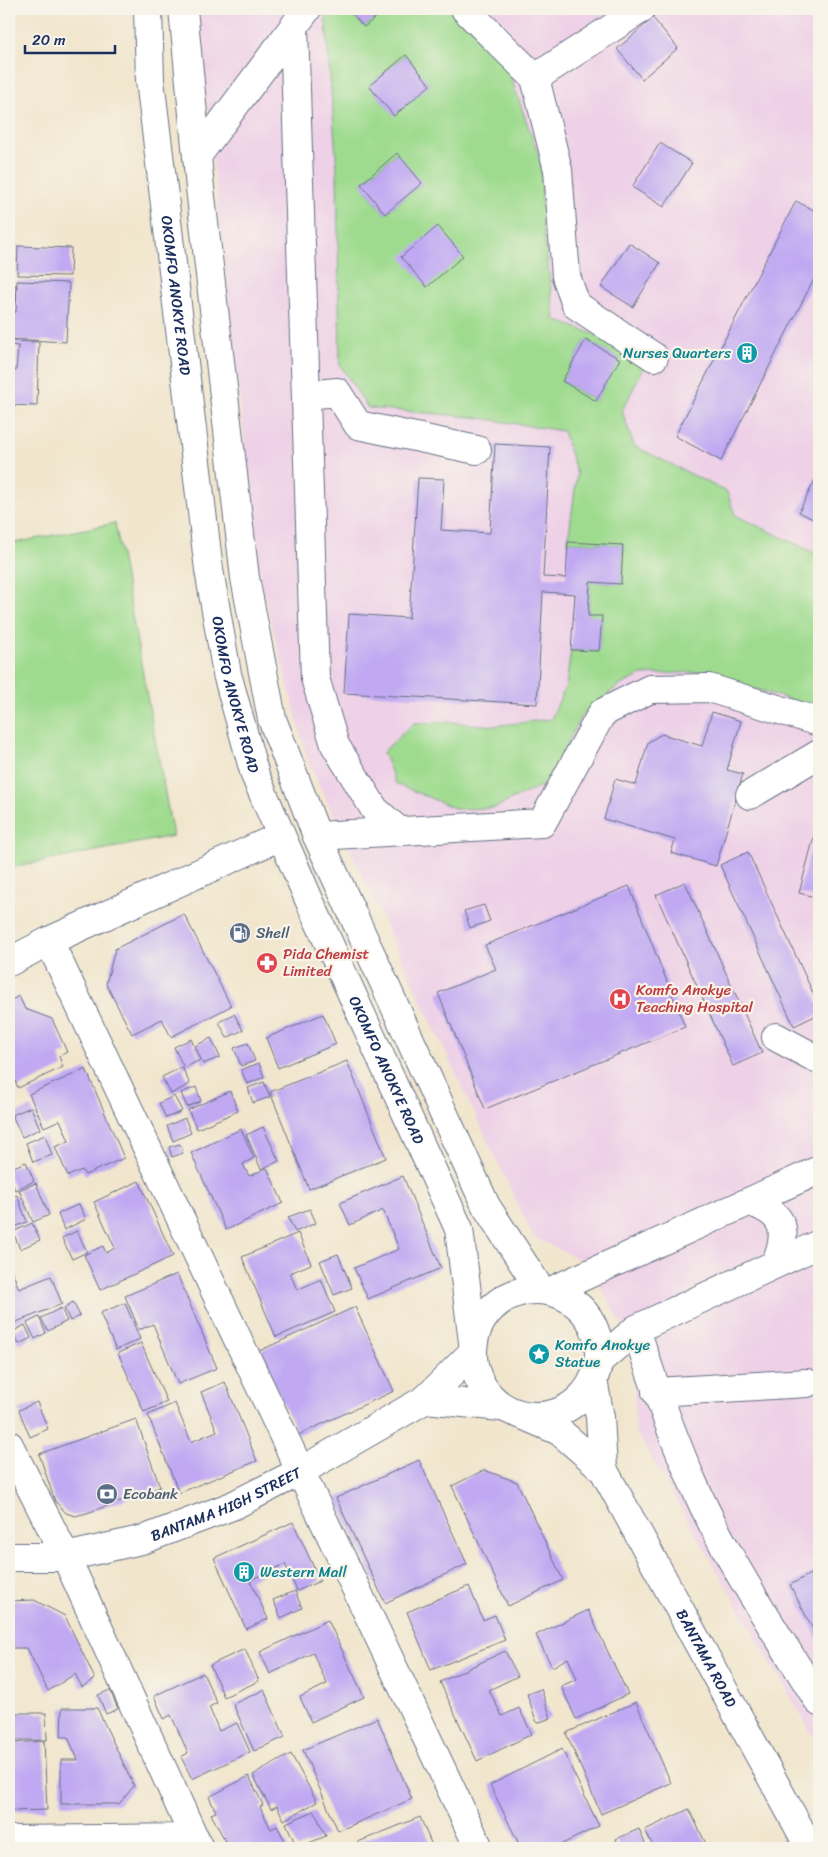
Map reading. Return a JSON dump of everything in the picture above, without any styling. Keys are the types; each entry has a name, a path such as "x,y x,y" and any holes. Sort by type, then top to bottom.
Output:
{"main road":[{"name":"OKOMFO ANOKYE ROAD","path":"148,9 150,80 209,570 227,674 255,775 459,1229 473,1347"},
{"name":"OKOMFO ANOKYE ROAD","path":"183,9 197,156 245,578 272,719 316,836 486,1206 511,1247 545,1290"},
{"path":"465,9 536,78 558,170 566,276 576,305 654,357"},
{"path":"536,78 641,9"},
{"path":"197,156 300,18"},
{"path":"300,18 306,395 315,678 335,745 376,810 399,831"},
{"path":"306,395 337,392 358,425 477,450"},
{"path":"316,836 542,823 602,712 650,689 709,688 819,722"},
{"path":"750,795 819,754"},
{"path":"9,962 49,941 281,836"},
{"path":"49,941 479,1848"},
{"path":"776,1037 819,1060"},
{"path":"545,1290 750,1202 819,1170"},
{"path":"750,1202 765,1208 776,1218 783,1230 783,1246 775,1264"},
{"path":"426,1399 543,1416 564,1410 581,1398 596,1370 636,1329 819,1244"},
{"path":"521,1290 545,1290 568,1297 583,1309 593,1324 598,1342 596,1370 603,1468 559,1431 512,1411 486,1393 476,1374 473,1347 479,1324 490,1308 504,1297 521,1290"},
{"path":"636,1329 656,1392 698,1494 738,1568 819,1702"},
{"name":"BANTAMA HIGH STREET","path":"9,1557 66,1556 145,1539 232,1506 300,1471 426,1399 473,1347"},
{"path":"656,1392 807,1383"},
{"path":"9,1445 66,1556 197,1843 9,1840"},
{"name":"BANTAMA ROAD","path":"603,1468 810,1848"}],"shaded area":[{"name":"Komfo Anokye Teaching Hospital","path":"196,9 819,9 819,1746 635,1430 633,1345 587,1263 533,1237 308,761 260,581"}],"green space":[{"path":"325,9 348,9 364,27 386,9 454,9 507,67 541,162 543,228 555,320 605,338 644,367 622,411 634,446 727,492 735,515 819,555 819,708 697,672 641,675 617,687 581,716 549,782 494,808 457,809 396,784 383,752 414,723 448,722 494,726 551,719 566,686 571,650 599,651 602,617 588,616 590,582 621,584 623,545 568,542 577,474 563,431 473,417 368,408 340,365 337,169","holes":["405,55 430,85 394,115 369,86","396,153 422,183 385,214 361,184","586,340 619,359 596,401 562,381"]},
{"path":"115,523 173,836 9,868 9,544"}],"building":[{"path":"348,9 386,9 364,27"},
{"path":"653,18 678,48 642,79 617,49"},
{"path":"406,55 430,85 394,116 369,86"},
{"path":"660,143 692,163 664,207 632,187"},
{"path":"397,153 422,183 385,214 361,184"},
{"name":"Nurses Quarters","path":"796,201 819,213 819,269 721,461 675,436"},
{"path":"438,226 463,256 427,287 401,257"},
{"path":"629,243 660,263 633,307 601,287"},
{"path":"18,246 71,248 70,276 17,275"},
{"path":"17,281 69,283 66,342 9,339 9,312 16,312"},
{"path":"9,285 16,285 16,301 9,301"},
{"path":"586,340 620,359 596,401 562,381"},
{"path":"9,341 39,342 37,406 9,405 9,370 16,371 18,346 9,345"},
{"path":"495,444 550,447 543,577 566,578 568,542 623,545 621,584 590,582 588,616 602,616 599,651 571,650 575,594 543,592 537,704 344,693 349,614 409,618 418,478 444,479 441,530 490,533"},
{"path":"819,472 819,522 799,512"},
{"path":"712,712 741,721 727,770 743,774 716,866 671,853 675,840 604,819 615,779 636,785 648,742 662,734 702,746"},
{"path":"819,818 819,898 799,893"},
{"path":"748,852 819,1006 819,1014 794,1026 720,865"},
{"path":"685,882 762,1053 733,1066 656,895"},
{"path":"629,886 685,1027 485,1109 438,993 496,969 485,945"},
{"path":"484,905 490,921 470,928 464,911"},
{"path":"184,914 231,1006 171,1037 162,1019 132,1034 106,984 115,949"},
{"path":"19,996 25,1009 52,1019 67,1052 59,1056 63,1067 18,1088 9,1067 9,1001"},
{"path":"234,1014 243,1030 227,1038 219,1022"},
{"path":"323,1014 336,1044 278,1068 266,1038"},
{"path":"211,1038 220,1057 203,1064 195,1046"},
{"path":"191,1039 200,1060 184,1068 174,1047"},
{"path":"248,1043 255,1061 241,1066 234,1048"},
{"path":"347,1061 386,1158 309,1189 270,1092"},
{"path":"259,1063 264,1077 247,1084 241,1070"},
{"path":"182,1067 190,1084 171,1094 162,1077"},
{"path":"86,1069 124,1158 85,1175 82,1170 68,1176 55,1147 69,1141 60,1120 44,1127 29,1094"},
{"path":"264,1082 270,1097 253,1103 248,1088"},
{"path":"196,1087 201,1101 187,1107 181,1093"},
{"path":"230,1091 238,1111 197,1129 188,1110"},
{"path":"174,1096 182,1111 166,1118 159,1103"},
{"path":"31,1107 40,1129 22,1137 12,1115"},
{"path":"185,1118 191,1133 173,1141 167,1126"},
{"path":"263,1127 279,1161 261,1169 246,1135"},
{"path":"241,1129 254,1158 243,1164 249,1176 267,1168 283,1203 226,1230 191,1153"},
{"path":"45,1135 52,1155 33,1162 26,1143"},
{"path":"180,1144 183,1153 172,1157 169,1147"},
{"path":"26,1162 34,1181 15,1190 9,1176 9,1169"},
{"path":"403,1176 441,1268 368,1299 354,1268 399,1249 383,1210 350,1225 340,1203"},
{"path":"139,1181 173,1256 100,1290 84,1255 103,1246 106,1253 115,1248 94,1202"},
{"path":"36,1183 49,1215 33,1222 19,1190"},
{"path":"17,1195 27,1222 9,1229 9,1199"},
{"path":"79,1204 86,1219 64,1230 58,1214"},
{"path":"310,1209 316,1223 295,1232 288,1217"},
{"path":"32,1223 40,1240 20,1249 13,1232"},
{"path":"77,1231 87,1252 72,1259 62,1238"},
{"path":"298,1233 311,1264 290,1273 297,1290 321,1279 335,1312 276,1337 242,1257"},
{"path":"338,1254 352,1288 334,1295 320,1261"},
{"path":"9,1263 19,1289 51,1276 62,1304 9,1325"},
{"path":"177,1274 217,1368 178,1384 153,1324 139,1330 125,1296"},
{"path":"73,1302 80,1316 70,1321 64,1308"},
{"path":"125,1303 140,1339 116,1350 100,1313"},
{"path":"355,1307 394,1391 298,1435 259,1351"},
{"path":"61,1308 67,1321 48,1331 41,1318"},
{"path":"39,1317 46,1333 35,1339 27,1323"},
{"path":"25,1325 31,1338 19,1344 12,1332"},
{"path":"9,1329 16,1346 9,1349"},
{"path":"141,1343 167,1402 144,1412 118,1353"},
{"path":"225,1382 257,1461 179,1493 148,1415 175,1403 191,1442 217,1431 201,1392"},
{"path":"37,1402 48,1429 30,1437 19,1410"},
{"path":"136,1419 160,1487 87,1513 75,1516 66,1513 55,1501 39,1454"},
{"path":"419,1460 467,1564 385,1603 336,1498"},
{"path":"484,1470 517,1482 563,1580 508,1606 452,1486"},
{"name":"Western Mall","path":"293,1522 320,1581 297,1591 285,1564 250,1580 268,1619 246,1629 214,1558"},
{"path":"819,1569 819,1641 790,1585"},
{"path":"469,1586 483,1620 495,1615 505,1640 431,1670 407,1612"},
{"path":"295,1591 302,1608 281,1618 273,1600"},
{"path":"34,1600 65,1616 95,1679 82,1687 75,1674 48,1691 27,1648 9,1648 9,1601"},
{"path":"588,1610 628,1694 576,1719 561,1686 577,1679 568,1658 552,1667 536,1635"},
{"path":"328,1620 364,1697 311,1722 300,1697 327,1684 313,1653 270,1674 260,1652"},
{"path":"245,1649 259,1681 224,1697 210,1665"},
{"path":"505,1651 518,1676 489,1690 502,1716 519,1708 532,1734 477,1761 440,1682"},
{"path":"203,1673 217,1703 209,1707 219,1731 237,1723 250,1752 192,1779 181,1757 188,1753 171,1715 164,1719 154,1696"},
{"path":"541,1689 551,1718 537,1723 527,1694"},
{"path":"110,1690 118,1709 106,1714 98,1695"},
{"path":"264,1690 285,1737 254,1751 233,1704"},
{"path":"636,1702 671,1783 601,1814 566,1733"},
{"path":"62,1708 97,1708 134,1786 119,1804 61,1804 61,1760 78,1760 68,1737 61,1737"},
{"path":"9,1713 46,1713 47,1740 9,1740"},
{"path":"377,1718 412,1799 338,1831 303,1750"},
{"path":"44,1741 47,1810 9,1811 9,1743"},
{"path":"562,1749 599,1826 554,1848 521,1848 490,1785"},
{"path":"291,1754 317,1802 284,1820 277,1806 271,1809 253,1775"},
{"path":"249,1776 263,1805 260,1807 271,1829 277,1826 289,1848 229,1848 211,1814 216,1812 209,1797"},
{"path":"689,1809 708,1848 654,1848 645,1830"},
{"path":"314,1811 326,1836 297,1848 286,1823"},
{"path":"420,1817 433,1848 361,1848 358,1842"},
{"path":"639,1829 647,1848 620,1848 616,1839"}],"place":[{"name":"Nurses Quarters","path":"747,353"},
{"name":"Shell","path":"240,933"},
{"name":"Pida Chemist Limited","path":"267,963"},
{"name":"Komfo Anokye Teaching Hospital","path":"620,999"},
{"name":"Komfo Anokye Statue","path":"539,1354"},
{"name":"Ecobank","path":"107,1494"},
{"name":"Western Mall","path":"244,1572"}]}
